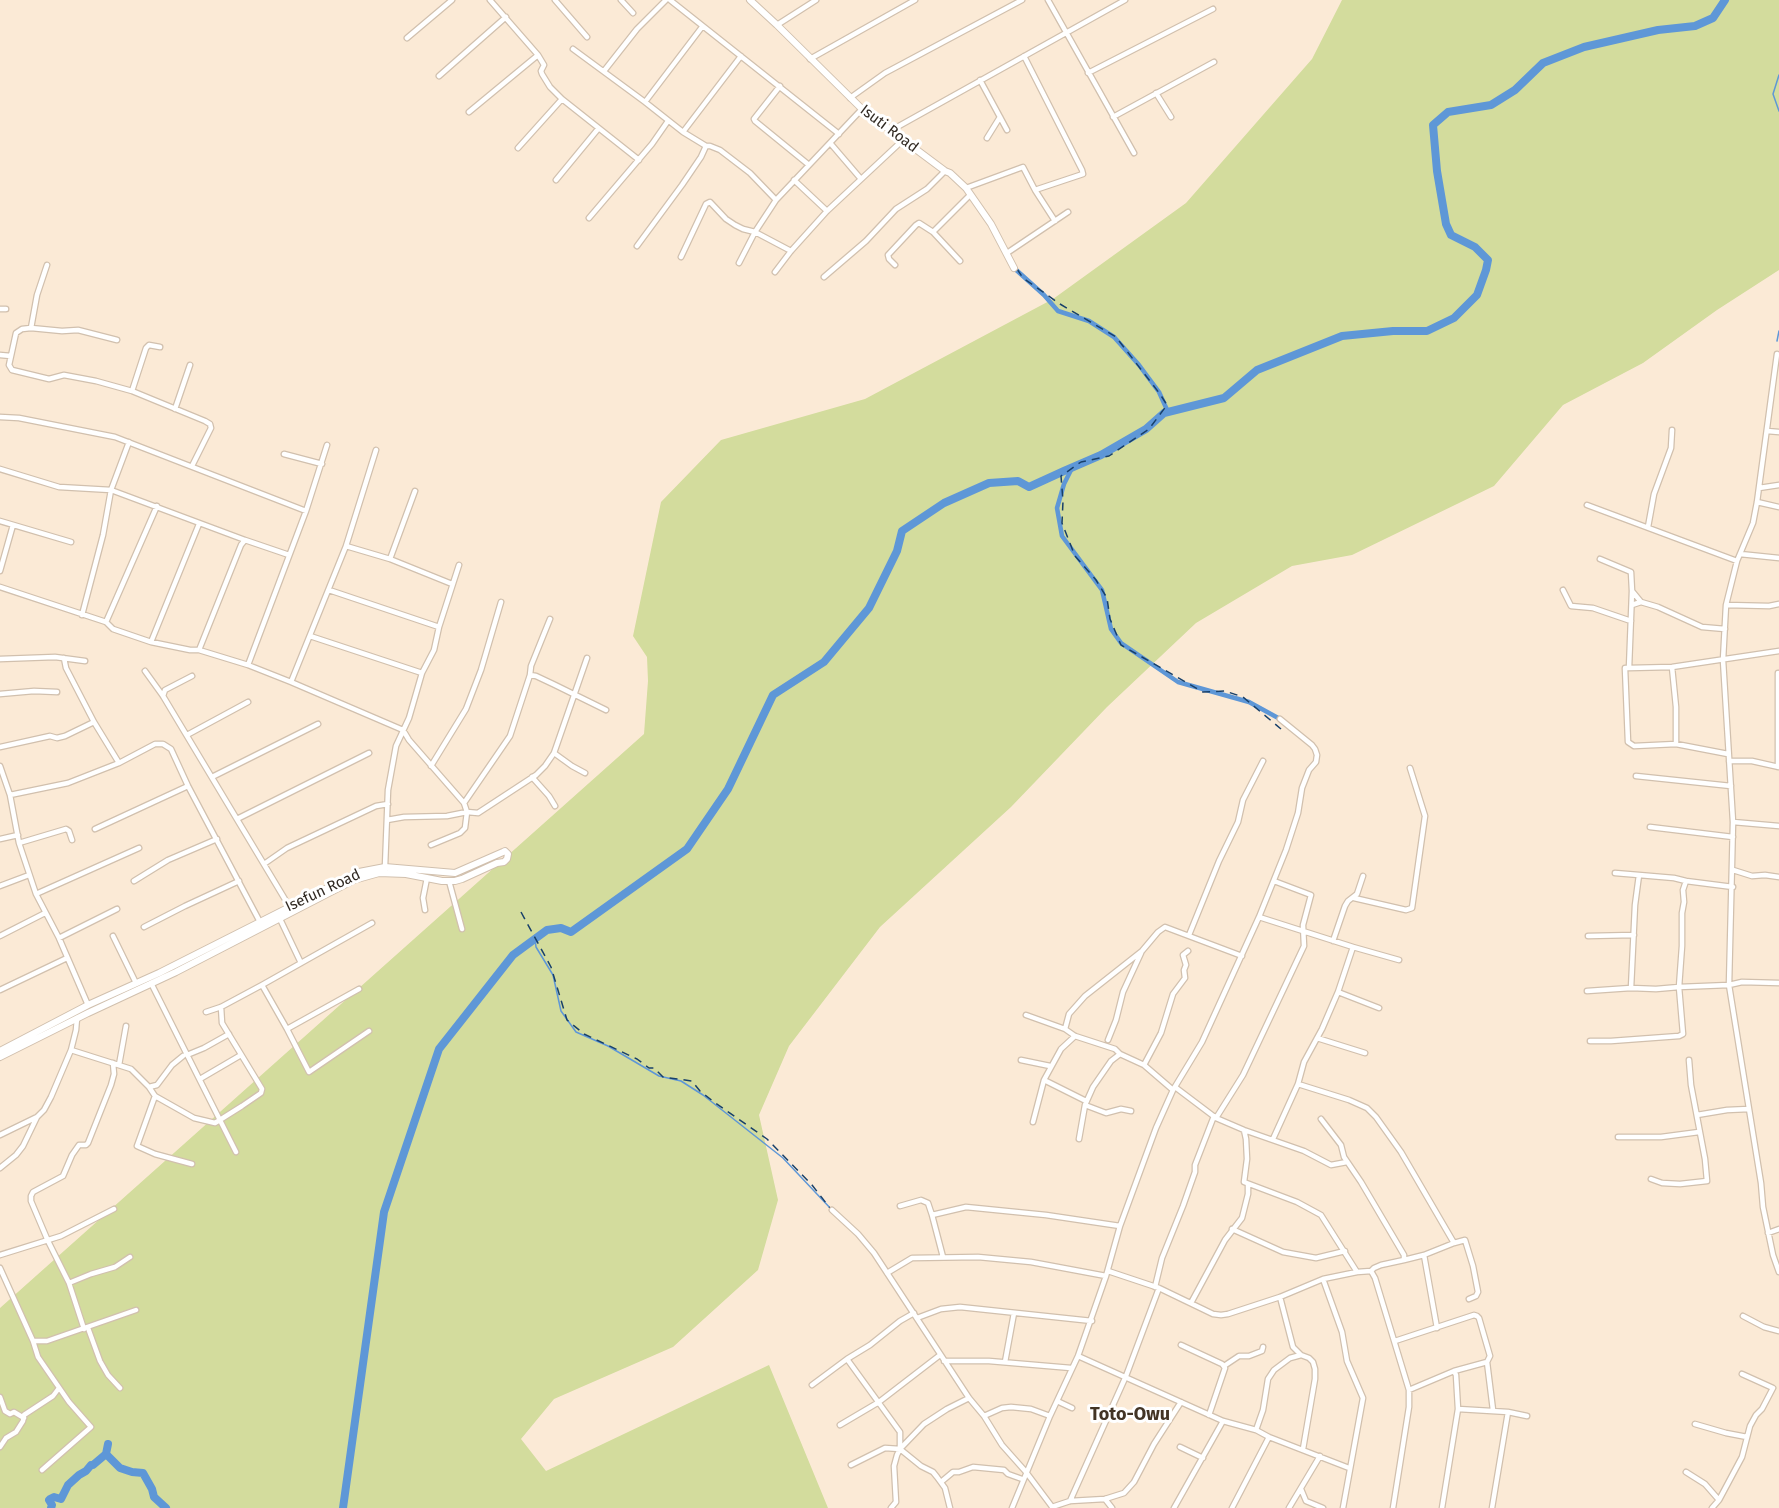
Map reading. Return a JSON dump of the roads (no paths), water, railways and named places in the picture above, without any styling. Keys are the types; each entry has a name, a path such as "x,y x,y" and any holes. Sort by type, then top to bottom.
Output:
{"street":[{"path":"407,38 452,0"},
{"path":"490,0 538,56 544,65 542,74 550,87 598,129 639,160"},
{"path":"555,0 587,37"},
{"path":"621,0 633,13"},
{"path":"604,71 637,29 668,0 839,134"},
{"name":"Isuti Road","path":"750,0 862,109 945,171 950,172 966,188 991,224 1014,268"},
{"path":"777,25 816,0"},
{"path":"810,59 915,0"},
{"path":"850,98 885,73 1022,0"},
{"path":"1048,0 1134,153"},
{"path":"890,131 1125,0"},
{"path":"1088,73 1213,9"},
{"path":"439,76 506,18"},
{"path":"645,102 702,27"},
{"path":"573,49 683,132 705,146 720,150 750,173 776,200"},
{"path":"469,112 538,56"},
{"path":"683,132 741,56"},
{"path":"1024,56 1083,174 1035,190"},
{"path":"1113,117 1214,62"},
{"path":"981,80 1007,130"},
{"path":"780,86 754,119 755,122 809,165"},
{"path":"1156,93 1171,117"},
{"path":"518,148 562,99"},
{"path":"739,263 755,232 776,200 862,109"},
{"path":"987,138 1000,117"},
{"path":"589,218 639,160 668,121"},
{"path":"556,180 598,129"},
{"path":"775,272 827,211 903,140"},
{"path":"831,144 861,179"},
{"path":"637,246 682,185 701,157 705,146"},
{"path":"966,188 1023,167 1054,221"},
{"path":"824,277 866,240 896,209 927,189 945,171"},
{"path":"794,180 827,211"},
{"path":"933,232 970,195"},
{"path":"681,257 708,202 735,225 755,232 791,251"},
{"path":"1007,253 1068,212"},
{"path":"895,265 889,260 888,255 917,224 923,224 933,232 960,261"},
{"path":"31,328 37,295 47,265"},
{"path":"0,309 6,309"},
{"path":"117,340 78,330 62,331 37,327 22,329 16,333 9,365 12,370 49,379 64,375 132,391 210,424 211,428 192,466"},
{"path":"132,391 146,348 149,345 160,347"},
{"path":"1777,354 1753,523 1737,561 1726,604 1723,660 1733,822 1729,985 1763,1207 1779,1272"},
{"path":"0,355 11,356"},
{"path":"175,409 190,365"},
{"path":"0,417 19,418 115,437 306,511"},
{"path":"1648,527 1654,494 1671,448 1672,430"},
{"path":"1767,431 1779,432"},
{"path":"82,615 103,534 111,490 129,442"},
{"path":"248,665 306,511 327,445"},
{"path":"291,682 346,546 376,450"},
{"path":"284,454 322,464"},
{"path":"0,469 59,487 111,490 289,555"},
{"path":"1759,488 1779,485"},
{"path":"390,559 415,492"},
{"path":"1757,502 1779,507"},
{"path":"1587,505 1737,561"},
{"path":"106,622 157,507"},
{"path":"0,521 70,542"},
{"path":"151,642 199,524"},
{"path":"0,571 13,525"},
{"path":"200,650 241,545 245,540"},
{"path":"346,546 390,559 452,584"},
{"path":"1740,554 1779,558"},
{"path":"1600,560 1631,572 1629,668"},
{"path":"385,867 388,790 396,746 409,718 422,673 434,650 459,565"},
{"path":"0,587 106,622 113,629 151,642 200,650 248,665 403,730 464,803 467,813 465,828 460,833 431,845"},
{"path":"328,590 439,627"},
{"path":"1563,590 1571,606 1593,608 1631,621"},
{"path":"1632,591 1641,602 1667,610 1702,627 1725,629"},
{"path":"431,766 466,709 481,670 501,602"},
{"path":"1632,605 1641,602"},
{"path":"1726,604 1769,606 1779,604"},
{"path":"1607,620 1614,616"},
{"path":"464,803 510,736 531,666 550,619"},
{"path":"310,636 422,673"},
{"path":"1728,754 1676,744 1634,746 1628,742 1624,668 1672,667 1779,651"},
{"path":"0,659 55,657 85,661"},
{"path":"64,658 66,668 93,722 118,763"},
{"path":"387,820 478,813 532,777 545,766 554,753 587,658"},
{"path":"1672,667 1676,707 1676,744"},
{"path":"145,671 164,696 289,906"},
{"path":"1729,761 1752,761 1779,767 1778,673"},
{"path":"530,675 606,710"},
{"path":"164,696 165,690 192,676"},
{"path":"0,694 34,691 57,692"},
{"path":"187,735 248,702"},
{"path":"1012,1508 1022,1479 1092,1320 1120,1226 1156,1128 1174,1088 1202,1042 1242,956 1274,881 1298,813 1302,788 1309,770 1316,762 1317,755 1312,745 1280,719"},
{"path":"0,747 50,736 57,738 65,736 93,722"},
{"path":"212,777 318,724"},
{"path":"0,792 68,783 118,763 155,744 163,744 171,749 188,786 260,922"},
{"path":"237,819 369,753"},
{"path":"554,753 585,773"},
{"path":"1189,935 1219,861 1238,822 1244,800 1263,761"},
{"path":"0,766 9,792 19,843 29,875 88,1005"},
{"path":"1354,898 1406,910 1412,908 1425,816 1410,768"},
{"path":"1636,776 1731,786"},
{"path":"532,777 555,806"},
{"path":"95,828 188,786"},
{"path":"264,864 287,848 376,806 388,804"},
{"path":"1733,822 1779,826"},
{"path":"1650,827 1733,837"},
{"path":"19,843 66,829 72,840"},
{"path":"0,839 18,835"},
{"path":"134,881 168,860 217,840"},
{"path":"36,894 139,848"},
{"name":"Isefun Road","path":"0,1051 289,906 326,891 354,880 379,873 406,874 450,881 462,879 504,862 508,854 505,851 455,873 385,867 359,872 326,891 280,919 0,1057"},
{"path":"1733,870 1752,876 1765,875 1779,878"},
{"path":"1616,873 1674,878 1686,882 1733,887"},
{"path":"0,886 29,875"},
{"path":"1631,988 1635,905 1639,875"},
{"path":"1333,941 1345,906 1357,894 1363,876"},
{"path":"425,910 423,898 427,878"},
{"path":"144,927 238,881"},
{"path":"450,881 462,929"},
{"path":"1070,1501 1126,1376 1157,1287 1162,1258 1183,1206 1195,1172 1195,1165 1215,1117 1243,1075 1304,946 1303,925 1311,895 1274,881"},
{"path":"1590,1041 1683,1034 1679,987 1683,890 1686,882"},
{"path":"59,938 117,909"},
{"path":"0,936 45,913"},
{"path":"1259,917 1400,960"},
{"path":"280,919 301,963"},
{"path":"206,1012 221,1007 372,923"},
{"path":"1065,1029 1069,1014 1085,996 1142,951 1165,927 1242,956"},
{"path":"1588,936 1634,935"},
{"path":"113,936 136,983"},
{"path":"1273,1139 1298,1084 1304,1062 1338,992 1353,947"},
{"path":"1108,1040 1123,992 1142,951"},
{"path":"1144,1065 1161,1033 1173,994 1185,978 1186,965 1183,955 1188,951"},
{"path":"0,990 68,958"},
{"path":"1587,991 1729,985 1743,982 1779,983"},
{"path":"151,983 185,1055 200,1079 236,1152"},
{"path":"262,985 309,1072 369,1031"},
{"path":"287,1029 359,990"},
{"path":"1338,992 1379,1008"},
{"path":"71,1050 131,1069 155,1096 194,1118 215,1123 261,1093 262,1089 229,1034 221,1017 221,1007"},
{"path":"1026,1015 1065,1029 1075,1036 1115,1049 1120,1054 1144,1065 1215,1117 1320,1158 1331,1165 1347,1162"},
{"path":"0,1168 23,1146 37,1117 51,1097 71,1050 77,1018"},
{"path":"120,1388 108,1375 100,1360 69,1284 31,1201 31,1196 33,1192 63,1176 79,1145 87,1144 111,1085 126,1026"},
{"path":"149,1087 157,1085 172,1065 185,1055 204,1048 229,1034"},
{"path":"1033,1122 1050,1066 1061,1048 1075,1036"},
{"path":"1317,1038 1365,1053"},
{"path":"1079,1139 1085,1103 1111,1061 1120,1054"},
{"path":"200,1079 241,1055"},
{"path":"1021,1060 1050,1066"},
{"path":"1651,1179 1662,1183 1680,1184 1707,1181 1689,1060"},
{"path":"1044,1080 1106,1113 1121,1109 1131,1111"},
{"path":"1298,1084 1349,1100 1367,1108 1376,1117 1401,1152 1454,1243"},
{"path":"155,1096 137,1146 155,1154 192,1164"},
{"path":"1697,1115 1749,1109"},
{"path":"0,1135 37,1117"},
{"path":"1321,1119 1341,1145 1344,1157 1404,1255 1404,1260"},
{"path":"1244,1130 1247,1159 1244,1182 1317,1212 1325,1220 1357,1272"},
{"path":"1618,1137 1661,1137 1699,1132"},
{"path":"1191,1303 1224,1240 1242,1218 1248,1184"},
{"path":"900,1206 921,1200 928,1203 943,1257"},
{"path":"932,1215 966,1207 979,1207 1120,1226"},
{"path":"0,1255 48,1241 114,1209"},
{"path":"832,1210 858,1234 874,1253 969,1398 984,1416 1002,1445 1053,1508 1070,1501 1105,1498 1124,1493 1134,1482 1154,1444 1181,1402"},
{"path":"1232,1229 1283,1252 1316,1257 1345,1251"},
{"path":"1768,1233 1779,1229"},
{"path":"886,1273 912,1258 978,1257 1031,1262 1107,1273 1157,1287 1213,1314 1221,1315 1280,1297 1323,1279 1371,1271 1381,1264 1424,1255 1465,1240 1478,1292 1476,1296 1469,1299"},
{"path":"1424,1255 1437,1328"},
{"path":"69,1284 91,1274 115,1268 130,1257"},
{"path":"0,1268 38,1357 69,1402 91,1427 42,1470"},
{"path":"1371,1271 1395,1341 1408,1390 1409,1407 1393,1508"},
{"path":"1323,1279 1342,1332 1347,1361 1363,1398 1342,1508"},
{"path":"1280,1297 1293,1347 1301,1356"},
{"path":"812,1385 900,1321 941,1309 960,1307 1092,1320"},
{"path":"33,1341 47,1341 136,1310"},
{"path":"1005,1362 1014,1312"},
{"path":"1395,1341 1474,1315 1477,1316 1490,1356 1487,1362 1494,1410"},
{"path":"1743,1316 1764,1328 1779,1331"},
{"path":"1181,1345 1224,1366"},
{"path":"1224,1366 1239,1356 1249,1356 1262,1351 1263,1347"},
{"path":"1290,1358 1293,1347"},
{"path":"840,1425 879,1402 940,1355"},
{"path":"1078,1356 1223,1421 1256,1430 1349,1468"},
{"path":"1256,1430 1263,1410 1268,1379 1274,1370 1290,1358 1301,1356 1309,1358 1315,1369 1314,1388 1303,1449"},
{"path":"847,1359 900,1432 900,1449"},
{"path":"944,1361 1005,1362 1071,1368"},
{"path":"1408,1390 1454,1371 1487,1362"},
{"path":"1209,1415 1224,1366"},
{"path":"1442,1508 1458,1409 1454,1371"},
{"path":"1712,1508 1719,1500 1742,1457 1750,1426 1775,1386 1742,1374"},
{"path":"0,1447 6,1438 16,1432 24,1414 53,1396 59,1388"},
{"path":"0,1397 4,1412 9,1414 15,1412 24,1418"},
{"path":"891,1508 896,1502 894,1466 900,1449 924,1424 969,1398"},
{"path":"1057,1401 1072,1408"},
{"path":"984,1416 1002,1408 1011,1407 1031,1409 1050,1416"},
{"path":"1458,1409 1494,1410 1527,1416"},
{"path":"1492,1508 1508,1412"},
{"path":"1174,1508 1223,1421"},
{"path":"1695,1424 1747,1437"},
{"path":"1232,1508 1269,1437"},
{"path":"1180,1447 1203,1458"},
{"path":"851,1465 885,1448 900,1449 921,1466 933,1472 945,1488 950,1508"},
{"path":"1290,1507 1320,1456"},
{"path":"941,1482 953,1472 973,1467 1004,1470 1022,1479"},
{"path":"1686,1472 1705,1484 1719,1500"},
{"path":"1301,1489 1306,1502"},
{"path":"1105,1498 1112,1508"},
{"path":"1290,1507 1306,1502 1323,1508"}],"waterway":[{"path":"343,1508 384,1212 439,1049 513,955 547,930 561,928 571,932 687,849 728,789 773,695 824,662 869,608 897,551 902,531 944,503 989,483 1018,481 1029,487 1101,455 1146,429 1164,413 1224,398 1257,370 1342,336 1393,331 1427,331 1454,318 1477,295 1488,260 1475,247 1451,235 1446,224 1437,171 1433,125 1448,112 1491,105 1515,90 1543,63 1584,47 1658,30 1695,26 1713,18 1725,0"},
{"path":"1779,75 1773,94 1779,111"},
{"path":"1014,268 1058,311 1089,321 1114,337 1159,392 1168,412"},
{"path":"1777,341 1779,331"},
{"path":"1072,468 1064,484 1057,508 1062,536 1102,590 1111,629 1121,643 1178,682 1249,702 1280,719"},
{"path":"535,939 536,947 553,975 561,1011 576,1032 608,1046 659,1076 681,1081 703,1095 783,1158 832,1210"},
{"path":"51,1508 49,1500 54,1497 61,1499 68,1485 106,1454 108,1444"},
{"path":"106,1454 120,1468 143,1473 154,1497 166,1508"}],"district":[{"name":"Toto-Owu","path":"1130,1415"}]}
